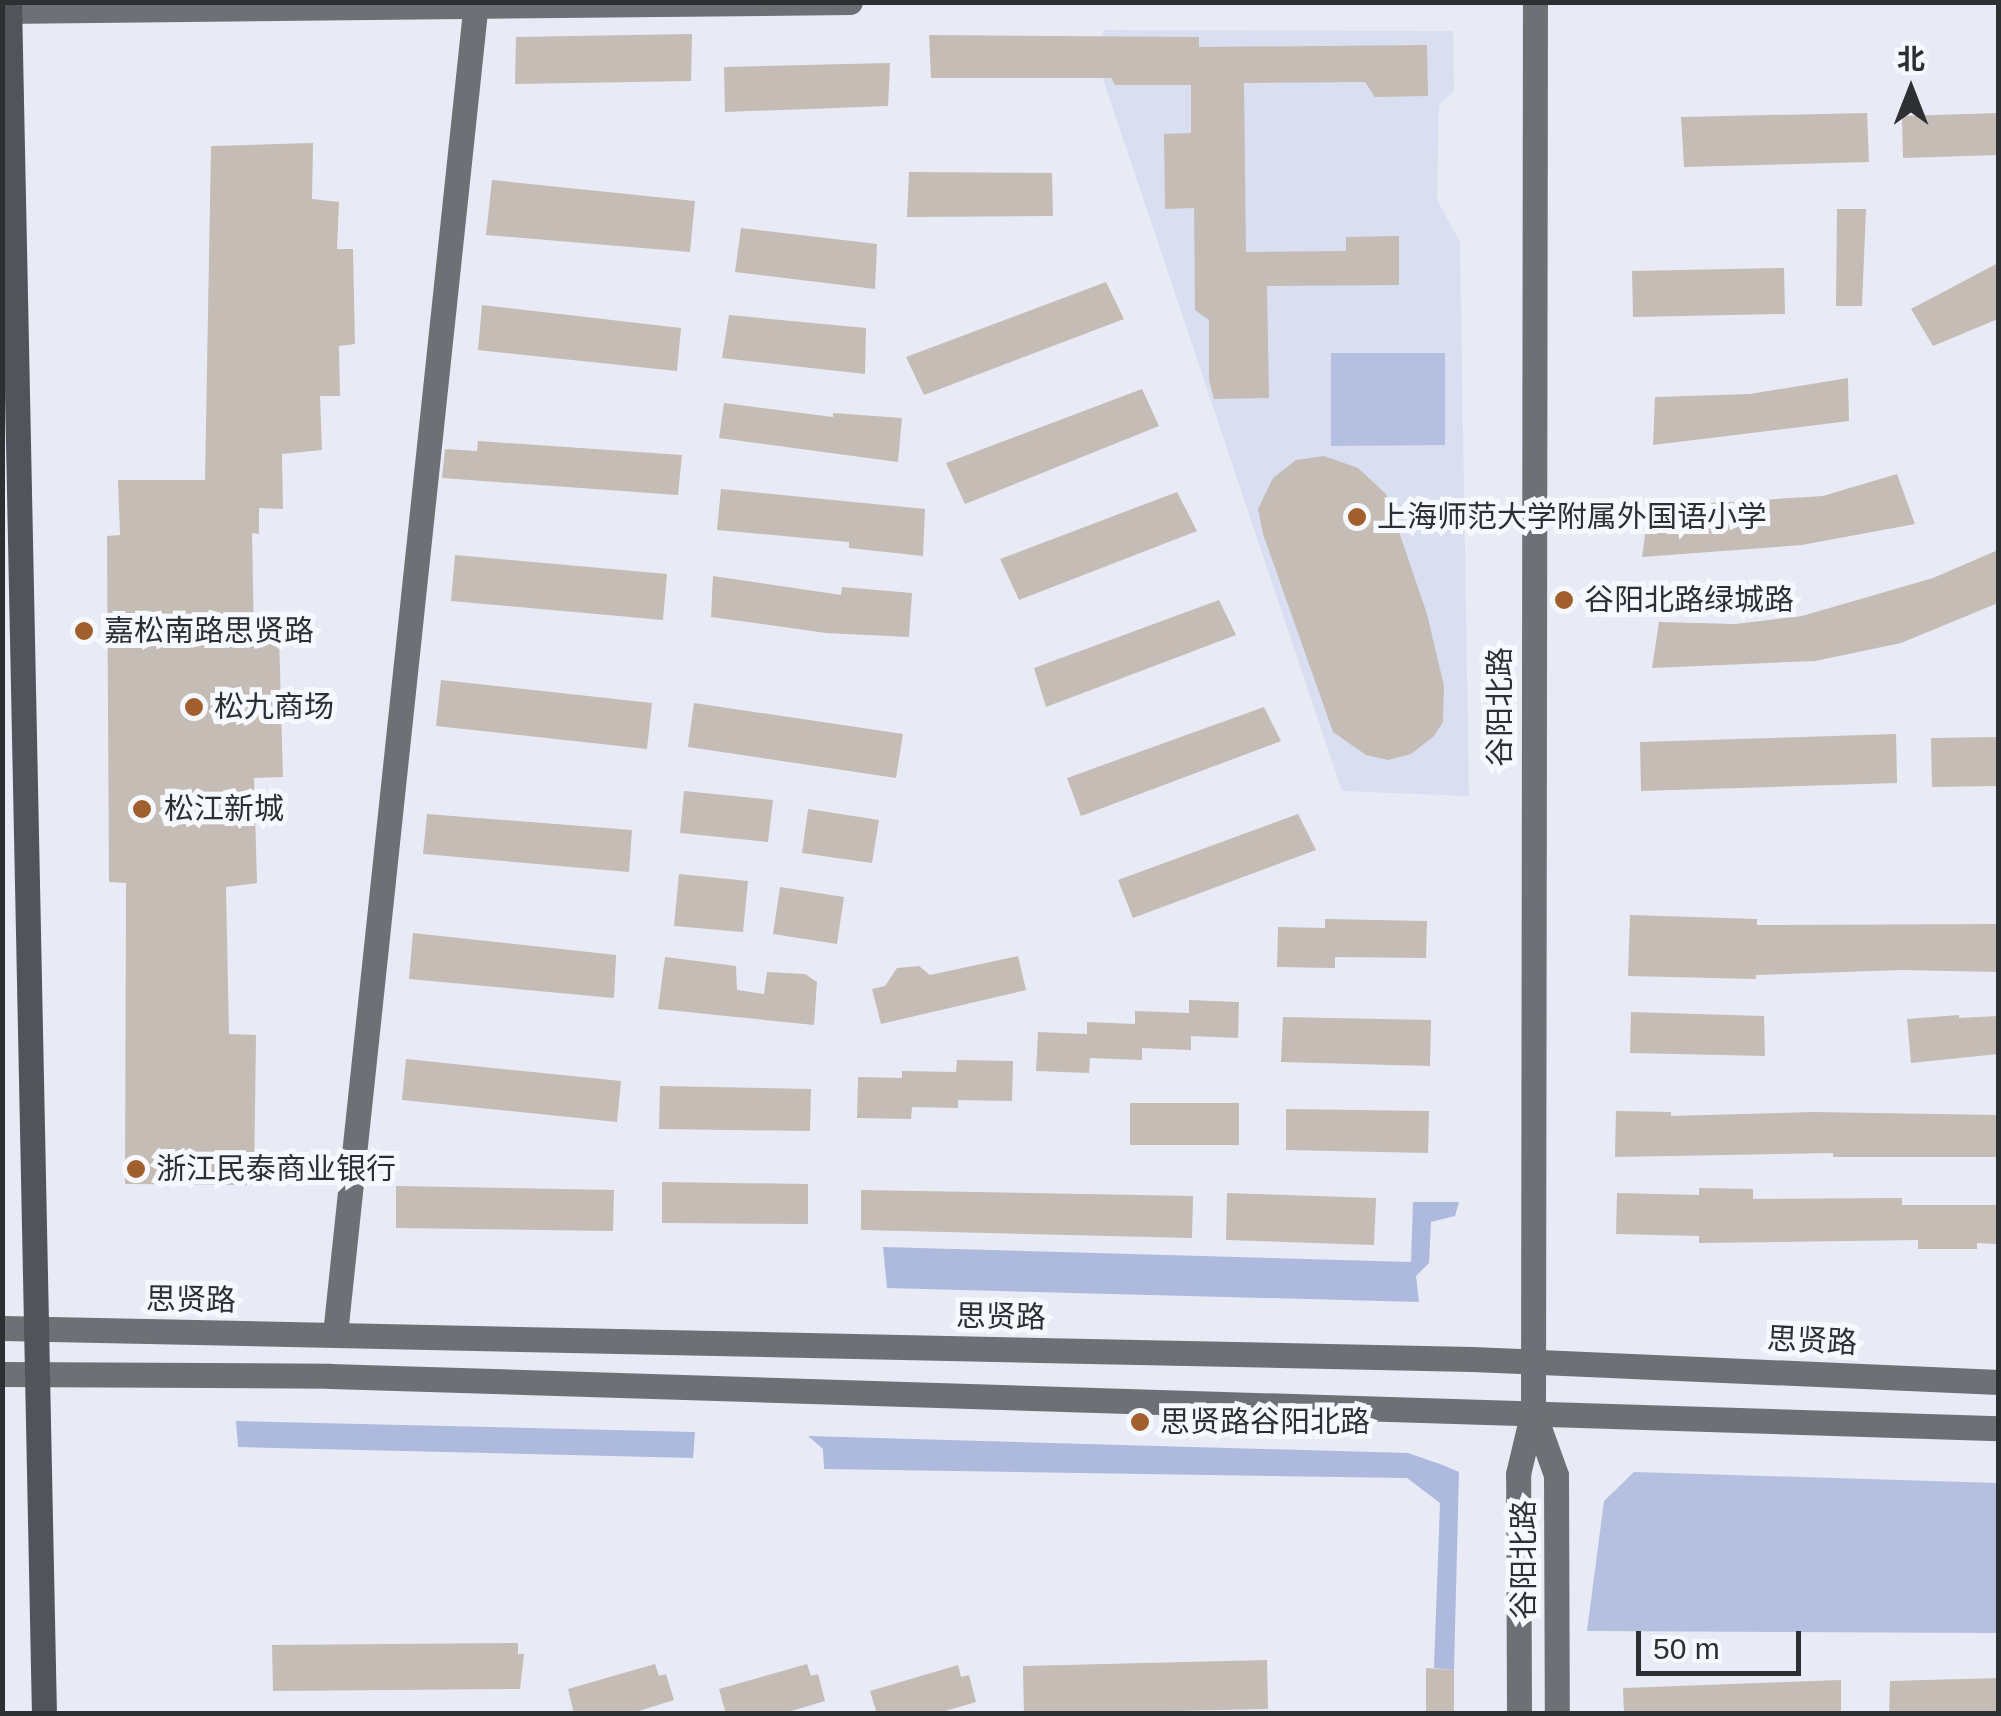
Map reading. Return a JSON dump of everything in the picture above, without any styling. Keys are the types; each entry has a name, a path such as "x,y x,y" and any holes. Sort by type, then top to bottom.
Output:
{"main road":[{"path":"44,1714 7,9 850,2"},
{"name":"谷阳北路","path":"1519,1714 1518,1474 1533,1411 1535,2"},
{"path":"335,1334 476,3"},
{"name":"思贤路","path":"2,1328 1532,1364 1998,1382"},
{"path":"2,1374 350,1376 1998,1428"},
{"name":"谷阳北路","path":"1533,1411 1556,1475 1557,1714"}],"shaded area":[{"name":"上海师范大学附属外国语小学","path":"1103,30 1453,31 1454,91 1439,105 1437,200 1460,242 1469,796 1342,791 1102,76"},
{"path":"1331,353 1445,353 1445,445 1331,446"},
{"path":"1413,1202 1459,1202 1455,1216 1431,1222 1429,1263 1416,1276 1419,1302 887,1288 883,1247 1411,1262"},
{"path":"236,1421 695,1432 693,1458 238,1447"},
{"path":"808,1436 1408,1453 1440,1464 1459,1472 1454,1670 1434,1668 1440,1503 1407,1478 824,1469 823,1449"},
{"path":"1634,1472 1998,1483 1998,1633 1587,1631 1604,1501"}],"building":[{"path":"692,34 691,81 515,84 516,37"},
{"path":"929,35 1199,37 1199,47 1427,45 1428,96 1375,97 1365,82 1244,83 1246,252 1346,251 1346,237 1399,236 1399,285 1267,286 1269,398 1214,399 1209,381 1209,320 1195,310 1194,208 1165,209 1164,134 1191,133 1191,85 1115,85 1111,78 931,78"},
{"path":"890,63 888,106 725,112 724,67"},
{"path":"1867,113 1869,162 1684,167 1681,117"},
{"path":"1998,113 1998,155 1903,158 1902,116"},
{"name":"松九商场","path":"313,143 312,199 339,202 337,249 353,249 355,344 339,346 340,396 320,396 322,450 282,454 283,509 259,508 259,534 252,533 254,636 279,635 283,777 254,778 257,883 226,887 229,1034 256,1035 254,1185 125,1184 126,883 109,882 107,536 120,535 118,480 205,480 211,146"},
{"path":"909,172 1052,173 1053,216 907,217"},
{"path":"492,180 695,201 690,252 486,235"},
{"path":"1837,209 1866,209 1862,306 1836,306"},
{"path":"741,228 877,244 875,289 735,272"},
{"path":"1998,263 1998,319 1933,346 1911,309"},
{"path":"1784,268 1785,314 1633,317 1632,271"},
{"path":"1106,282 1124,319 924,395 906,357"},
{"path":"482,305 681,328 677,371 478,350"},
{"path":"729,315 866,328 865,374 722,358"},
{"path":"1848,378 1849,421 1653,445 1655,397 1750,394"},
{"path":"1142,389 1159,426 965,504 946,463"},
{"path":"724,403 833,417 833,413 902,418 898,462 719,438"},
{"path":"478,441 682,455 678,495 442,478 445,449 477,451"},
{"path":"1324,456 1358,468 1386,494 1427,614 1444,686 1443,722 1434,736 1411,754 1388,760 1366,755 1333,732 1263,534 1258,509 1273,478 1296,460"},
{"path":"1897,474 1915,524 1802,545 1642,557 1649,507 1823,496"},
{"path":"721,489 925,509 923,556 849,548 849,542 717,530"},
{"path":"1177,492 1197,531 1019,600 1000,559"},
{"path":"1998,550 1998,603 1901,643 1815,661 1652,668 1659,622 1735,624 1802,616 1933,578"},
{"path":"455,555 667,574 663,620 451,601"},
{"path":"713,576 841,595 842,587 912,593 909,637 826,633 711,617"},
{"path":"1219,600 1236,635 1046,707 1034,668"},
{"path":"441,680 652,703 647,749 436,726"},
{"path":"694,703 903,734 896,778 688,747"},
{"path":"1264,707 1281,741 1081,816 1067,778"},
{"path":"1896,734 1897,783 1641,791 1640,742"},
{"path":"1998,737 1998,786 1932,787 1931,738"},
{"path":"684,791 773,800 768,842 680,833"},
{"path":"808,809 879,820 872,863 802,853"},
{"path":"427,814 632,830 629,872 423,854"},
{"path":"1298,814 1316,850 1133,918 1118,880"},
{"path":"679,874 748,881 743,932 674,926"},
{"path":"780,887 844,897 837,944 773,934"},
{"path":"1630,915 1757,919 1757,925 1998,924 1998,972 1901,970 1756,975 1756,979 1628,976"},
{"path":"1325,919 1427,921 1426,958 1335,957 1335,968 1277,967 1278,927 1325,928"},
{"path":"413,933 616,955 614,998 409,979"},
{"path":"1018,956 1026,990 881,1024 872,989 885,986 897,968 919,966 930,975"},
{"path":"665,957 736,966 737,990 764,994 767,972 805,974 817,982 814,1025 658,1009"},
{"path":"1189,1000 1239,1002 1238,1038 1191,1036 1191,1050 1142,1048 1142,1060 1090,1058 1089,1073 1036,1071 1038,1032 1087,1034 1087,1022 1135,1024 1135,1011 1189,1013"},
{"path":"1631,1012 1764,1016 1765,1056 1630,1053"},
{"path":"1998,1016 1998,1054 1911,1063 1907,1019"},
{"path":"1283,1017 1431,1020 1430,1066 1281,1062"},
{"path":"406,1059 621,1081 617,1122 402,1100"},
{"path":"957,1060 1013,1061 1012,1101 958,1100 958,1108 912,1107 911,1119 857,1118 858,1077 902,1078 902,1071 956,1072"},
{"path":"660,1086 811,1089 810,1131 659,1129"},
{"path":"1130,1103 1239,1103 1239,1145 1130,1145"},
{"path":"1286,1109 1429,1111 1428,1153 1286,1150"},
{"path":"1616,1111 1671,1112 1671,1116 1814,1112 1998,1115 1998,1157 1833,1157 1833,1153 1615,1157"},
{"path":"662,1182 808,1184 808,1224 662,1223"},
{"path":"396,1186 614,1190 613,1231 396,1228"},
{"path":"1699,1188 1753,1189 1753,1199 1902,1198 1902,1205 1998,1205 1998,1244 1977,1243 1977,1249 1918,1249 1918,1240 1699,1243 1699,1236 1616,1234 1617,1193 1699,1195"},
{"path":"861,1190 1193,1196 1192,1238 861,1230"},
{"path":"1227,1193 1376,1198 1374,1245 1226,1240"},
{"path":"518,1643 518,1654 524,1654 520,1689 273,1691 272,1645"},
{"path":"1267,1660 1268,1709 1024,1714 1023,1666"},
{"path":"655,1664 659,1676 666,1674 674,1700 629,1714 574,1714 568,1689"},
{"path":"807,1664 811,1676 818,1674 825,1701 781,1714 726,1714 719,1689"},
{"path":"958,1665 961,1677 969,1675 976,1702 935,1714 877,1714 870,1691"},
{"path":"1426,1668 1454,1670 1454,1714 1426,1714"},
{"path":"1998,1678 1998,1714 1889,1714 1890,1681"},
{"path":"1841,1680 1841,1714 1624,1714 1623,1688"}],"place":[{"name":"上海师范大学附属外国语小学","path":"1357,517"},
{"name":"谷阳北路绿城路","path":"1564,600"},
{"name":"嘉松南路思贤路","path":"84,631"},
{"name":"松九商场","path":"194,707"},
{"name":"松江新城","path":"142,809"},
{"name":"浙江民泰商业银行","path":"136,1169"},
{"name":"思贤路谷阳北路","path":"1140,1422"}]}
